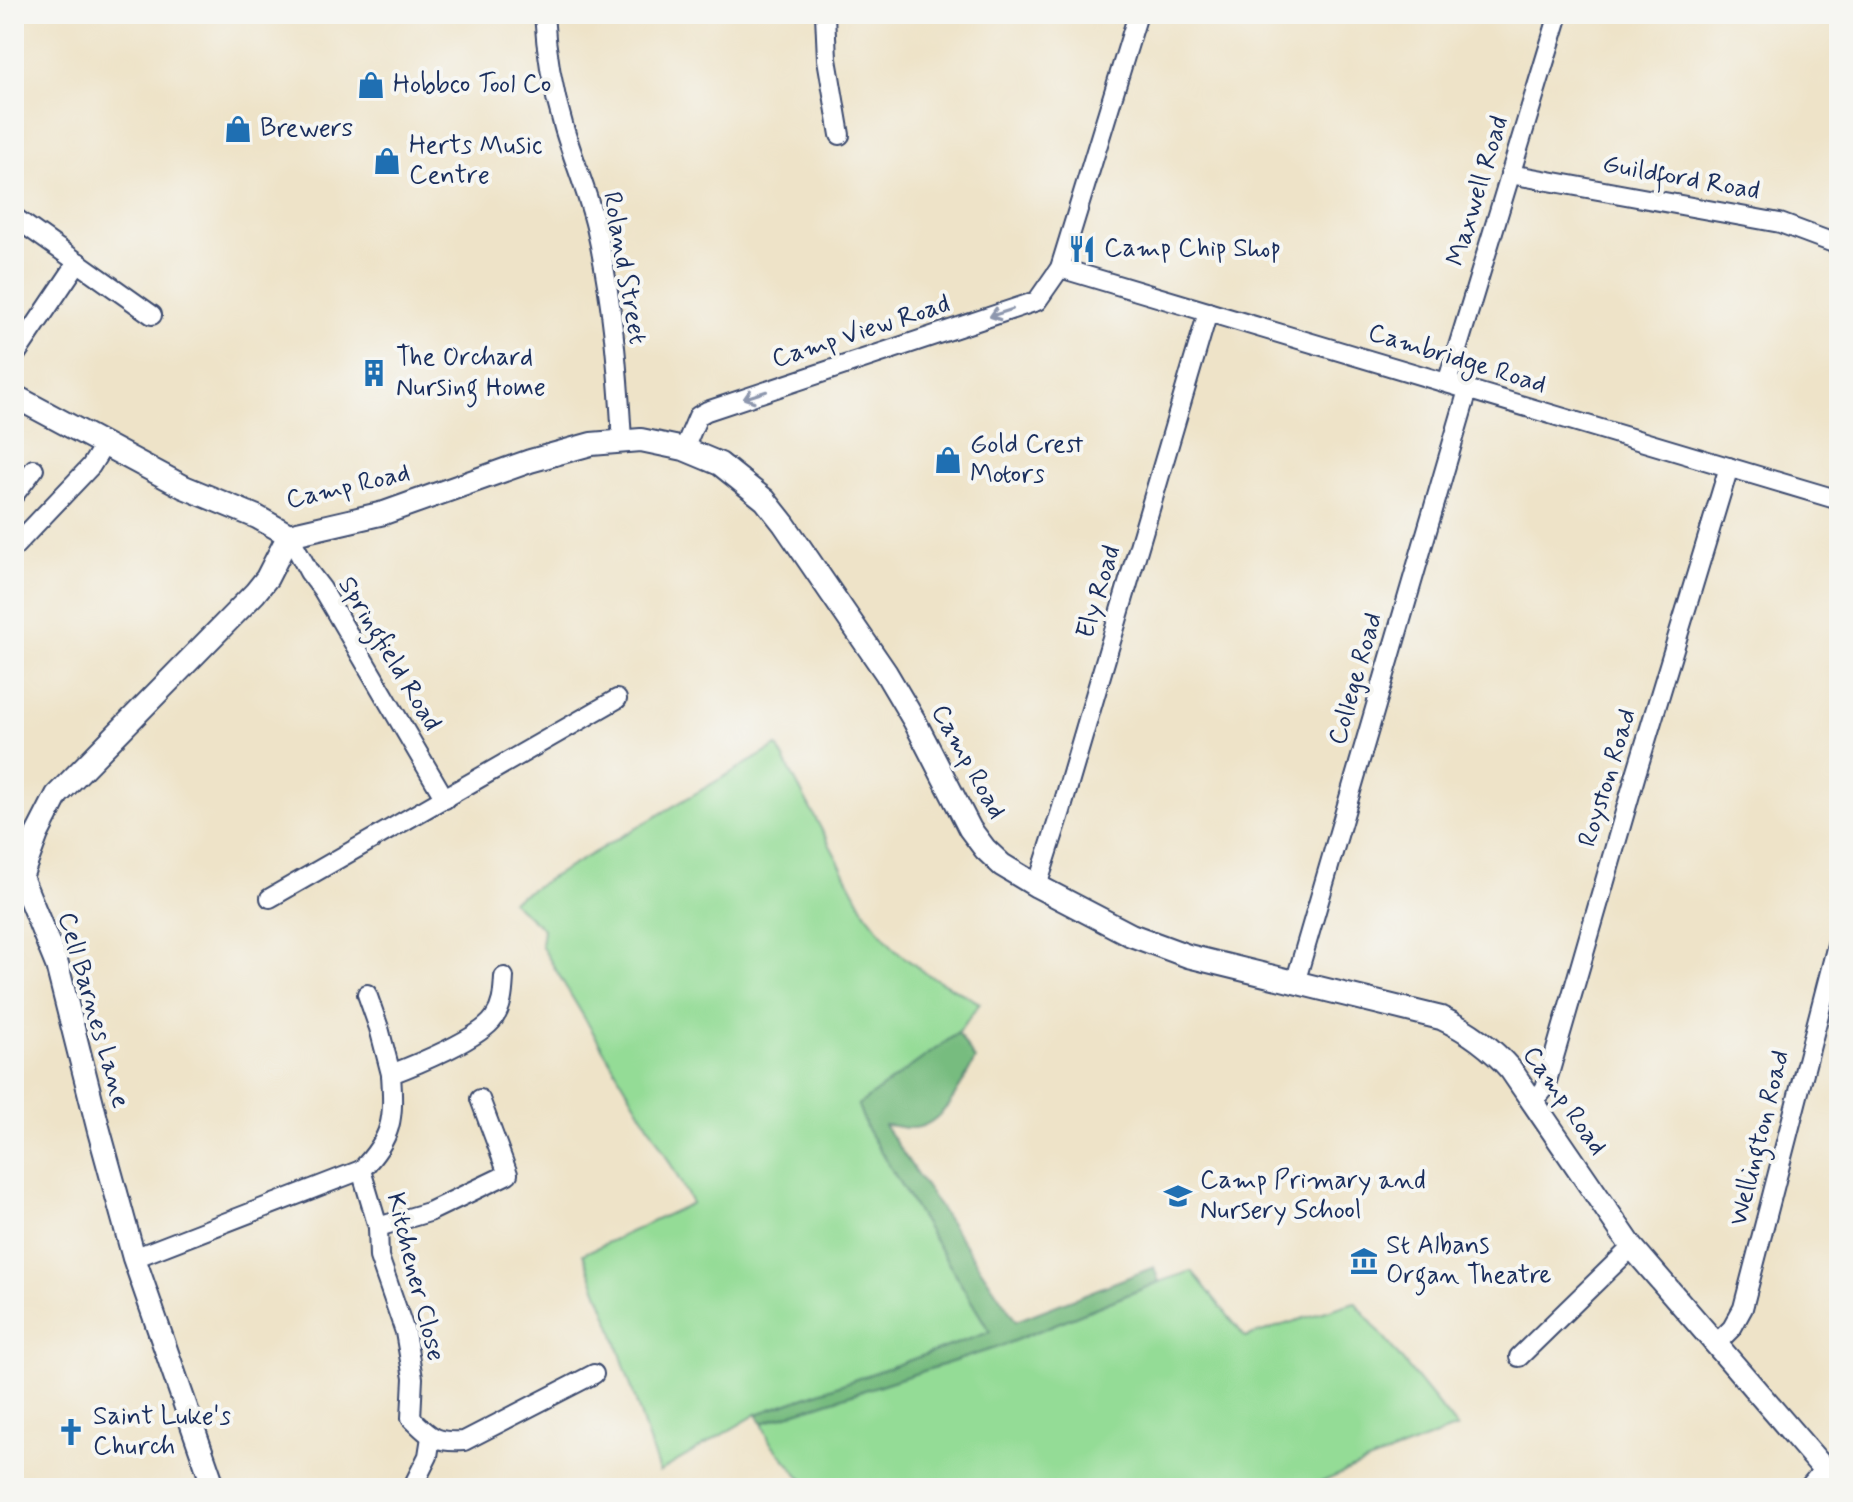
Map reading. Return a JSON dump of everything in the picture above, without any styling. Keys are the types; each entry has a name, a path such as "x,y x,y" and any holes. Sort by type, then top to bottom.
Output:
{"street":[{"name":"Roland Street","path":"544,14 553,86 596,226 611,323 622,440"},
{"path":"825,14 827,59 840,135"},
{"name":"Camp View Road","path":"684,449 698,416 707,411 1037,301 1060,268 1138,14"},
{"name":"Maxwell Road","path":"1447,383 1559,14"},
{"name":"Guildford Road","path":"1510,174 1780,223 1839,245"},
{"path":"14,217 152,315"},
{"path":"14,357 78,262"},
{"name":"Cambridge Road","path":"1060,268 1839,500"},
{"name":"Ely Road","path":"1037,886 1208,312"},
{"name":"College Road","path":"1295,983 1468,390"},
{"name":"Camp Road","path":"14,396 184,487 257,517 289,535 384,513 530,461 591,444 641,440 684,449 720,464 765,500 784,524 886,673 970,829 1002,865 1131,935 1188,956 1441,1018 1480,1039 1511,1070 1632,1247 1832,1476"},
{"path":"14,547 91,466 104,445"},
{"name":"Royston Road","path":"1530,1099 1545,1088 1729,467"},
{"path":"14,495 34,469"},
{"name":"Springfield Road","path":"289,535 445,799"},
{"name":"Cell Barnes Lane","path":"214,1488 134,1258 57,965 17,876 57,795 255,593 267,578 289,535"},
{"path":"270,898 617,699"},
{"name":"Wellington Road","path":"1716,1344 1732,1328 1743,1308 1839,937"},
{"path":"391,1074 479,1033 493,1020 503,1001 504,977"},
{"path":"134,1258 361,1170 378,1152 392,1117 391,1074 367,994"},
{"path":"378,1227 429,1212 508,1174 480,1099"},
{"name":"Kitchener Close","path":"361,1170 378,1227 379,1257 405,1332 413,1378 411,1418 431,1437"},
{"path":"1519,1357 1632,1247"},
{"path":"412,1488 428,1456 431,1437 448,1442 464,1441 594,1374"},
{"path":"1808,1488 1832,1476"}],"green space":[{"path":"777,746 866,913 895,950 925,973 980,1003 958,1033 858,1105 867,1129 990,1332 757,1414 659,1472 611,1325 583,1254 692,1203 541,945 543,929 511,901"},
{"path":"958,1033 975,1060 943,1111 925,1125 914,1128 884,1125 1016,1321 1154,1267 1159,1282 1001,1346 762,1423 757,1414 990,1332 867,1129 858,1105"},
{"path":"1192,1271 1245,1337 1355,1302 1457,1428 1308,1488 810,1488 770,1442 762,1423 1001,1346"}],"place":[{"name":"Hobbco Tool Co","path":"371,85"},
{"name":"Brewers","path":"238,129"},
{"name":"Herts Music Centre","path":"387,161"},
{"name":"Camp Chip Shop","path":"1082,249"},
{"name":"The Orchard Nursing Home","path":"374,373"},
{"name":"Gold Crest Motors","path":"948,460"},
{"name":"Camp Primary and Nursery School","path":"1178,1196"},
{"name":"St Albans Organ Theatre","path":"1364,1261"},
{"name":"Saint Luke's Church","path":"71,1432"}]}
